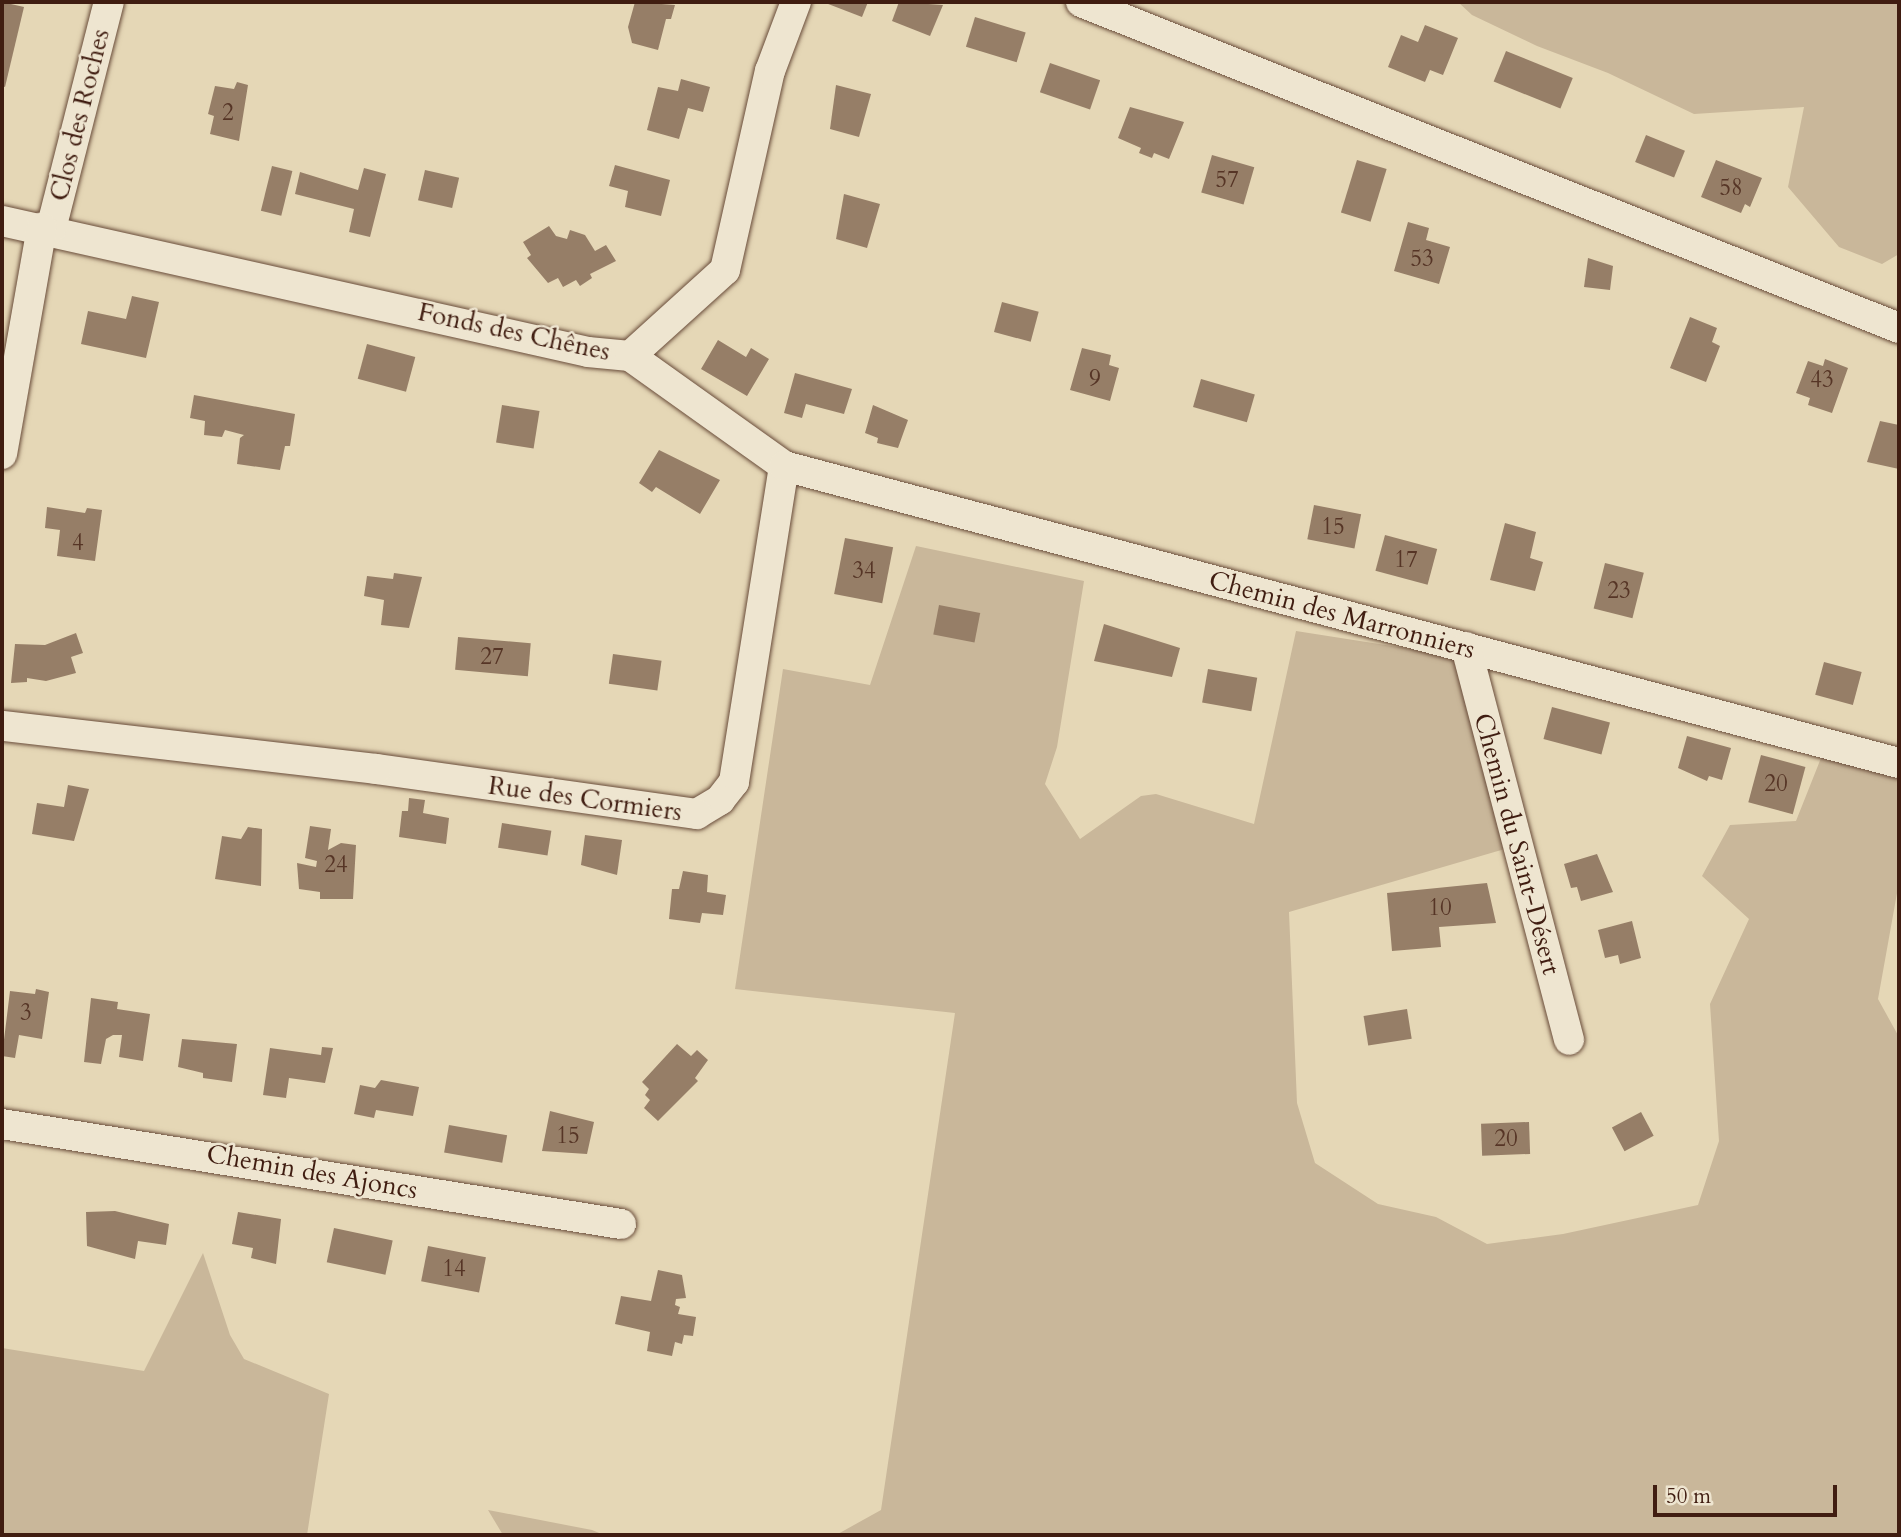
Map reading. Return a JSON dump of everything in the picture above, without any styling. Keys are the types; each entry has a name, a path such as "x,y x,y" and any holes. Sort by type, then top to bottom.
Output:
{"street":[{"name":"Clos des Roches","path":"2,454 47,228 109,2"},
{"name":"Fonds des Chênes","path":"2,221 47,228 588,352 630,356 725,270 770,71 796,2"},
{"path":"1080,2 1899,328"},
{"path":"630,356 784,467"},
{"name":"Chemin des Marronniers","path":"784,467 1899,763"},
{"name":"Rue des Cormiers","path":"2,726 376,769 697,814 720,800 734,782 784,467"},
{"name":"Chemin du Saint-Désert","path":"1466,647 1569,1040"},
{"name":"Chemin des Ajoncs","path":"2,1124 621,1224"}],"shaded area":[{"path":"1458,2 1899,2 1899,254 1882,264 1839,247 1788,187 1804,107 1694,114 1608,73 1537,46 1472,15"},
{"path":"916,546 1084,581 1057,747 1045,784 1080,839 1141,796 1156,794 1254,824 1296,631 1462,657 1515,846 1289,912 1297,1103 1315,1163 1378,1204 1436,1217 1487,1244 1563,1234 1698,1205 1719,1141 1710,1004 1749,919 1702,876 1730,825 1796,821 1823,753 1899,774 1899,882 1878,999 1899,1037 1899,1535 836,1535 881,1510 955,1013 735,989 783,669 870,685"},
{"path":"203,1253 230,1335 244,1359 329,1394 307,1535 2,1535 2,1348 144,1371"},
{"path":"488,1510 592,1530 604,1535 503,1535"}],"building":[{"path":"2,2 24,7 5,87 2,86"},
{"path":"635,2 675,5 671,19 666,19 658,50 632,43 628,27"},
{"path":"823,2 868,2 862,17"},
{"path":"899,2 943,5 930,36 892,21"},
{"path":"975,17 1026,32 1017,62 966,47"},
{"path":"1425,25 1458,38 1443,75 1430,70 1425,82 1388,67 1401,35 1418,42"},
{"path":"1506,51 1573,78 1560,109 1494,82"},
{"path":"1050,63 1100,80 1090,110 1040,92"},
{"path":"681,79 710,87 703,112 688,108 679,139 647,130 658,87 678,91"},
{"path":"237,82 248,85 239,141 210,134 214,116 208,114 215,86 234,89"},
{"path":"836,85 871,94 859,137 830,129"},
{"path":"1130,107 1184,122 1169,159 1154,153 1152,158 1139,153 1141,148 1118,138"},
{"path":"1646,135 1685,151 1674,178 1635,162"},
{"path":"1212,155 1254,167 1244,205 1201,192"},
{"path":"1357,160 1387,169 1371,222 1341,213"},
{"path":"1716,160 1762,178 1750,207 1745,204 1741,213 1701,197"},
{"path":"615,165 670,180 661,216 625,207 628,191 609,186"},
{"path":"272,166 292,171 281,216 261,211"},
{"path":"364,168 386,174 370,237 349,232 354,209 295,194 300,172 358,190"},
{"path":"425,170 459,178 452,208 418,200"},
{"path":"844,194 880,204 867,248 836,239"},
{"path":"1408,222 1429,228 1426,240 1450,247 1439,284 1394,271"},
{"path":"549,226 556,236 567,239 570,230 585,235 595,251 606,245 616,261 590,274 592,278 580,286 576,280 563,287 558,278 548,283 527,258 531,255 523,242"},
{"path":"1588,258 1613,266 1610,290 1584,287"},
{"path":"132,296 159,302 146,358 81,344 88,311 126,319"},
{"path":"1002,302 1039,312 1031,342 994,332"},
{"path":"1690,317 1717,328 1712,342 1720,346 1706,382 1670,368"},
{"path":"718,340 746,357 751,348 769,359 747,396 701,369"},
{"path":"367,344 415,357 406,392 358,379"},
{"path":"1082,348 1111,355 1109,365 1119,368 1110,401 1070,390"},
{"path":"1825,359 1848,368 1832,413 1808,405 1810,398 1796,393 1808,361 1823,366"},
{"path":"795,373 852,389 844,414 806,404 802,418 784,413"},
{"path":"1201,379 1255,394 1247,422 1193,407"},
{"path":"194,395 295,414 290,446 285,446 280,470 237,464 240,438 244,435 225,430 222,437 204,435 205,421 190,418"},
{"path":"502,405 540,411 534,448 496,443"},
{"path":"873,405 908,420 898,448 877,443 878,438 865,433"},
{"path":"1880,421 1899,425 1899,469 1867,462"},
{"path":"659,450 720,480 700,514 656,487 652,492 639,483"},
{"path":"1314,505 1361,514 1354,549 1307,539"},
{"path":"47,507 85,513 87,508 102,510 95,561 57,556 60,530 45,528"},
{"path":"1505,523 1536,532 1530,558 1543,562 1535,591 1490,580"},
{"path":"1385,535 1437,549 1428,585 1375,571"},
{"path":"845,538 893,547 882,603 834,594"},
{"path":"1605,563 1644,573 1632,618 1594,609"},
{"path":"394,573 422,577 409,628 381,625 384,600 364,596 367,576 393,579"},
{"path":"939,605 980,613 975,642 933,634"},
{"path":"1104,624 1180,648 1172,677 1094,661"},
{"path":"76,633 83,653 71,657 76,673 46,681 27,678 27,682 11,683 15,644 45,645"},
{"path":"458,637 531,643 528,676 455,670"},
{"path":"613,654 662,661 657,691 609,684"},
{"path":"1824,662 1862,672 1853,705 1815,695"},
{"path":"1208,669 1257,678 1251,711 1202,702"},
{"path":"1552,707 1610,723 1601,754 1543,739"},
{"path":"1687,736 1731,748 1722,780 1709,776 1707,781 1678,768"},
{"path":"1761,755 1805,767 1793,814 1748,802"},
{"path":"68,785 89,789 74,841 32,834 37,803 64,807"},
{"path":"409,798 425,800 423,813 449,818 446,844 399,837 402,811 408,811"},
{"path":"502,823 551,831 547,856 498,848"},
{"path":"310,826 331,829 328,850 341,843 356,845 353,899 320,899 320,892 299,889 297,863 316,867 317,861 305,858"},
{"path":"248,827 262,829 261,886 215,879 222,836 241,839"},
{"path":"585,835 622,840 617,875 581,865"},
{"path":"1597,854 1613,892 1581,901 1577,887 1571,888 1564,864"},
{"path":"683,871 708,875 707,892 726,895 723,915 702,913 700,923 669,919 672,889 679,889"},
{"path":"1487,883 1496,923 1439,927 1441,947 1392,951 1387,893"},
{"path":"1632,921 1641,958 1620,964 1618,955 1605,958 1598,930"},
{"path":"36,989 49,992 42,1039 19,1035 15,1058 2,1056 10,991 35,994"},
{"path":"91,998 118,1002 117,1009 150,1014 143,1061 119,1057 122,1035 113,1035 106,1039 101,1064 84,1062"},
{"path":"1407,1009 1412,1039 1368,1046 1364,1016"},
{"path":"182,1039 237,1044 232,1082 203,1078 203,1073 178,1067"},
{"path":"677,1044 691,1056 697,1050 708,1060 695,1078 698,1081 658,1121 644,1108 650,1100 645,1095 649,1089 642,1082"},
{"path":"322,1047 333,1048 325,1083 289,1078 286,1098 263,1095 270,1048 321,1055"},
{"path":"381,1080 419,1087 413,1116 376,1110 374,1118 354,1114 360,1085 375,1088"},
{"path":"550,1111 594,1122 587,1154 542,1151"},
{"path":"1641,1112 1654,1136 1625,1151 1612,1127"},
{"path":"1529,1122 1530,1154 1482,1156 1481,1124"},
{"path":"449,1125 507,1135 502,1163 444,1153"},
{"path":"115,1211 169,1224 166,1245 138,1241 135,1259 87,1246 86,1212"},
{"path":"238,1212 281,1219 276,1264 251,1258 253,1248 232,1244"},
{"path":"334,1228 393,1240 385,1275 327,1262"},
{"path":"428,1246 486,1257 479,1293 421,1281"},
{"path":"658,1270 682,1275 686,1298 676,1299 675,1305 680,1307 678,1314 696,1317 693,1336 684,1335 682,1344 675,1342 672,1356 647,1351 650,1332 615,1324 621,1296 651,1301"}]}
